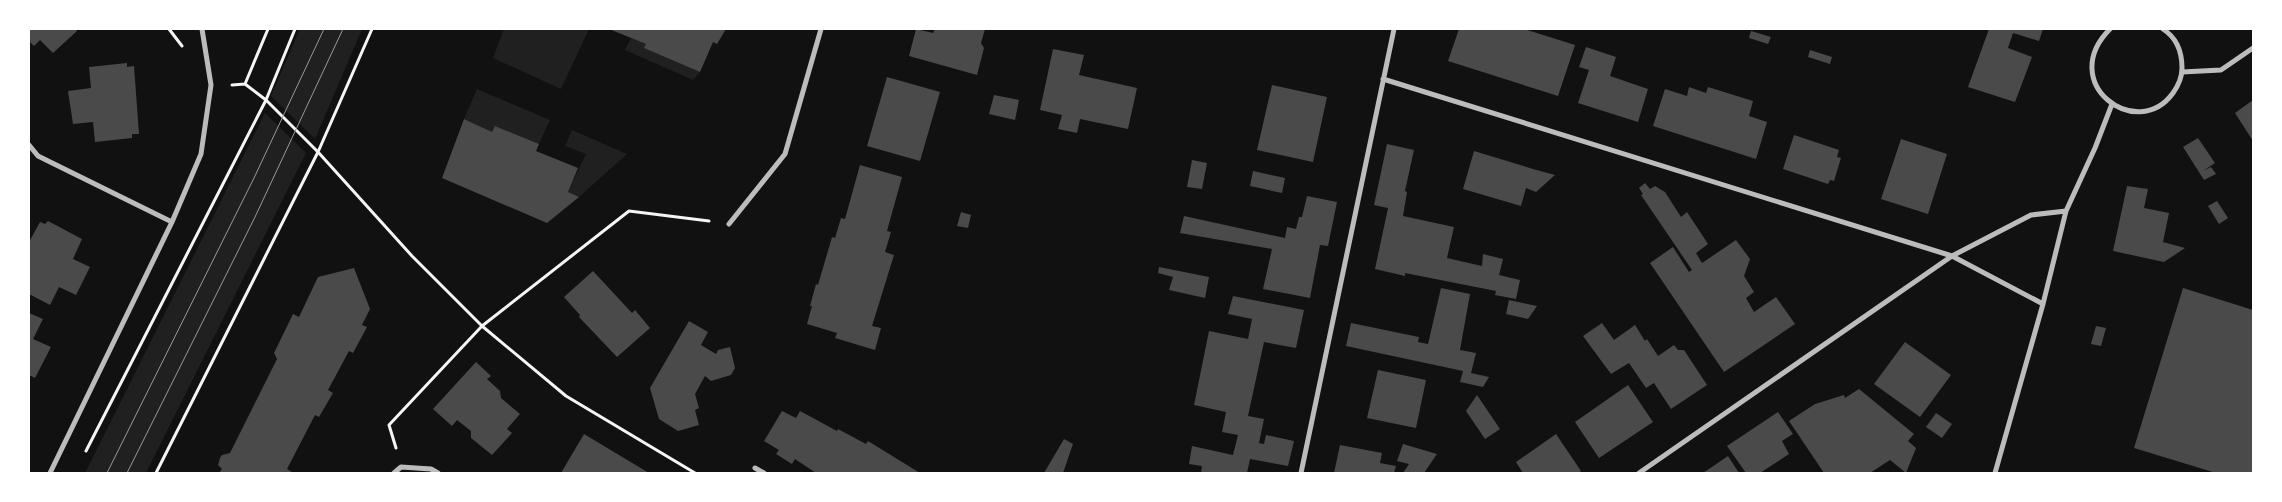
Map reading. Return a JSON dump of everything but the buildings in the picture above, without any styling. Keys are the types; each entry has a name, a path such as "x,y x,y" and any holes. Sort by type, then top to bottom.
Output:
{"street":[{"path":"50,473 172,222 200,154 211,85 202,29"},
{"path":"729,224 785,154 821,29"},
{"path":"1301,473 1394,29"},
{"path":"2110,29 2100,39 2093,52 2091,67 2098,88 2112,104 2126,110 2141,111 2156,107 2169,99 2178,87 2182,72 2182,57 2177,42 2163,29"},
{"path":"2182,72 2220,70 2253,48"},
{"path":"1383,79 1952,256 2043,304"},
{"path":"1995,473 2043,304 2066,211 2095,148 2112,104"},
{"path":"29,145 38,156 172,222"},
{"path":"1639,473 1952,256 2031,215 2066,211"},
{"path":"394,473 400,467 431,469 438,473"},
{"path":"755,468 764,473"}],"path":[{"path":"245,84 268,29"},
{"path":"84,456 266,100 296,29"},
{"path":"156,473 318,152 372,29"},
{"path":"211,85 245,84 266,100 318,152 412,256 482,326 566,396 695,473"},
{"path":"400,467 390,425 482,326 629,211 729,224"}],"shaded area":[{"path":"300,29 362,29 315,139 271,96"},
{"path":"504,29 589,29 561,89 493,58"},
{"path":"631,38 646,44 645,48 700,72 693,80 625,50"},
{"path":"477,89 550,120 539,144 495,126 492,132 464,119"},
{"path":"265,113 306,153 146,473 85,473"},
{"path":"572,130 627,154 579,197 568,192 586,154 565,146"}],"tram line":[{"path":"107,473 254,178 324,29"},
{"path":"127,473 255,217 343,29"}]}
